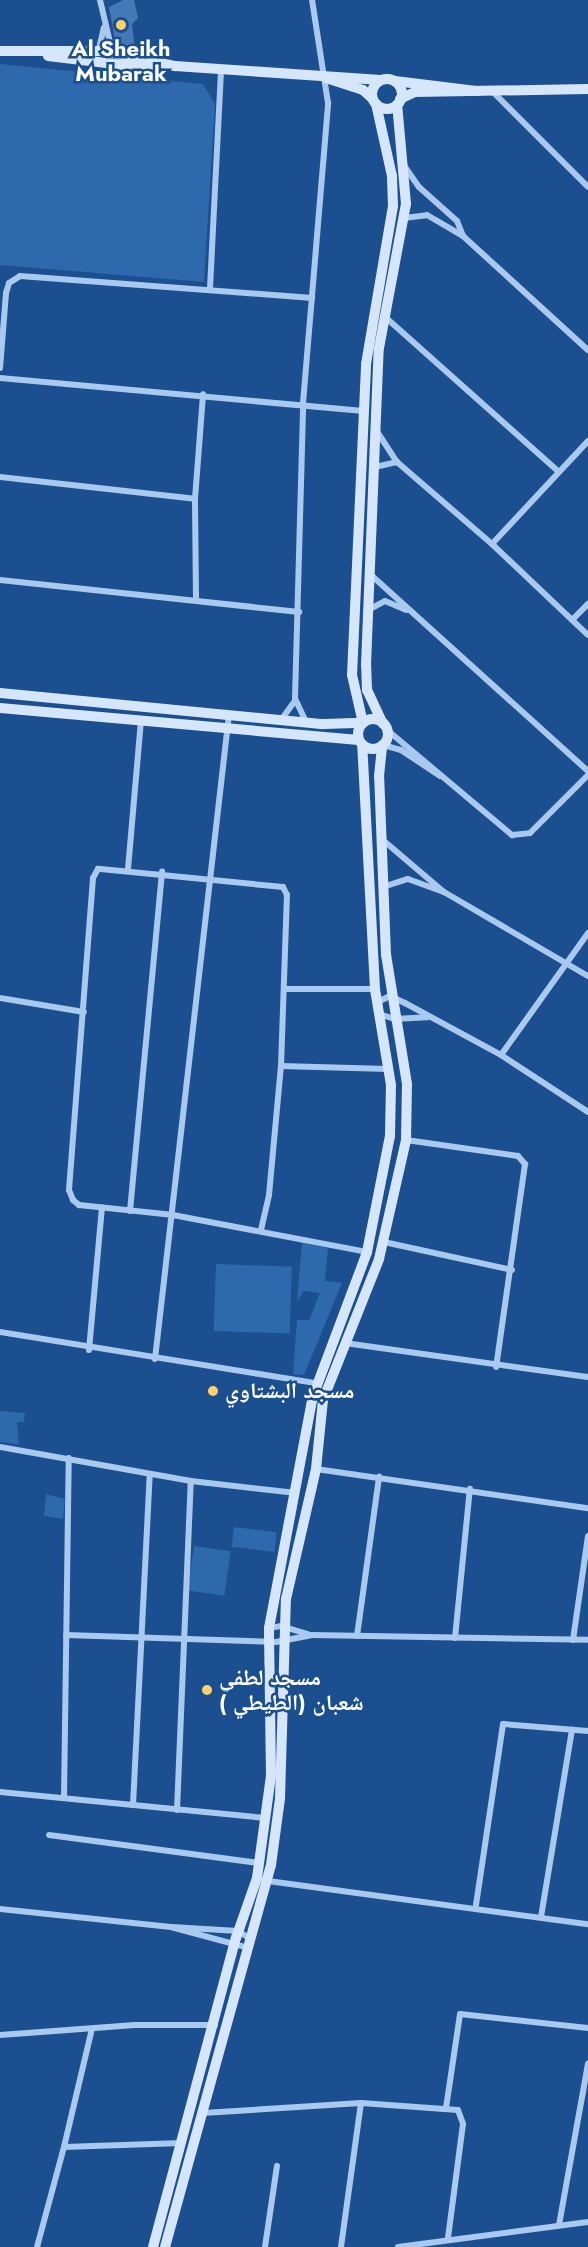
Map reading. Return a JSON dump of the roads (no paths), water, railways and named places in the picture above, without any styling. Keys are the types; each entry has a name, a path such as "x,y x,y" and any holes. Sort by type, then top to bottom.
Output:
{"street":[{"path":"100,0 104,28 113,52"},
{"path":"306,728 296,698 303,403 328,103 312,0"},
{"path":"104,28 98,51 105,65"},
{"path":"0,51 39,54 105,65 175,66 381,80 478,91"},
{"path":"105,65 113,52"},
{"path":"39,54 113,52 175,66"},
{"path":"210,288 221,70"},
{"path":"324,77 363,90 375,102 387,108 415,92 588,89"},
{"path":"153,2247 216,2025 238,1930 260,1863 267,1818 271,1755 269,1628 297,1493 316,1383 367,1252 390,1136 389,1069 375,989 360,742 363,723 352,675 369,331 393,206 392,176 373,88 381,80"},
{"path":"165,2247 268,1881 280,1798 284,1641 289,1578 316,1469 323,1400 384,1242 406,1140 408,1102 399,1019 387,966 382,836 385,726 371,702 366,677 376,429 384,316 404,218 399,102 395,81"},
{"path":"493,91 588,187"},
{"path":"402,161 419,187 457,221 463,236"},
{"path":"404,218 428,215 463,236 588,350"},
{"path":"0,368 6,293 9,283 20,276 210,288 312,298"},
{"path":"384,316 559,472"},
{"path":"0,378 303,403 364,411"},
{"path":"196,598 195,499 203,394"},
{"path":"376,429 397,462 492,544 588,635"},
{"path":"492,544 588,441"},
{"path":"375,467 397,462"},
{"path":"0,477 195,499"},
{"path":"0,708 228,728 280,726 306,728 363,723 374,719 385,726 506,832 518,836 535,829 588,773 406,610 370,574"},
{"path":"0,580 196,598 299,612"},
{"path":"368,610 385,601 406,610"},
{"path":"572,620 588,604"},
{"path":"0,693 229,715 280,726"},
{"path":"280,726 296,698"},
{"path":"155,1359 229,715"},
{"path":"128,869 141,720"},
{"path":"306,728 360,742 372,749 383,745 401,750 441,776"},
{"path":"382,836 392,851 439,883 444,892"},
{"path":"261,1230 269,1195 287,989 288,906 283,887 128,869 95,871 69,1190 77,1204 172,1215 261,1230 367,1252"},
{"path":"130,1211 162,872"},
{"path":"383,887 408,879 444,892 588,976"},
{"path":"501,1055 564,962 588,933"},
{"path":"287,989 375,989"},
{"path":"377,1008 385,997 395,998 501,1055 588,1112"},
{"path":"0,998 84,1012"},
{"path":"377,1008 399,1019 431,1018"},
{"path":"281,1066 389,1069"},
{"path":"406,1140 521,1158 525,1168 512,1270 496,1367"},
{"path":"89,1350 102,1208"},
{"path":"384,1242 512,1270"},
{"path":"0,1332 89,1350 316,1383"},
{"path":"345,1342 496,1367 588,1377"},
{"path":"0,1447 191,1481 297,1493"},
{"path":"64,1798 69,1458"},
{"path":"301,1467 470,1489 588,1508"},
{"path":"134,1805 150,1474"},
{"path":"357,1636 379,1477"},
{"path":"177,1810 191,1481"},
{"path":"455,1638 470,1489"},
{"path":"573,1640 588,1536"},
{"path":"269,1628 285,1627 312,1635"},
{"path":"66,1635 268,1641 284,1641 312,1635 588,1640"},
{"path":"476,1905 502,1724 588,1731"},
{"path":"541,1917 572,1730"},
{"path":"0,1792 267,1818"},
{"path":"49,1835 260,1863"},
{"path":"268,1881 476,1905 588,1924"},
{"path":"0,1909 171,1928 238,1930 252,1944"},
{"path":"171,1928 243,1950 252,1944"},
{"path":"446,2108 460,2014 588,2028"},
{"path":"0,2036 92,2029 216,2025"},
{"path":"37,2247 92,2029"},
{"path":"560,2225 584,2102 588,2064"},
{"path":"203,2113 361,2103 458,2110 464,2119 448,2238"},
{"path":"341,2247 361,2103"},
{"path":"64,2147 182,2143"},
{"path":"265,2247 277,2166"},
{"path":"398,2247 448,2238 588,2222"}],"place":[{"name":"Al Sheikh Mubarak","path":"121,25"},
{"name":"مسجد البشتاوي","path":"213,1391"},
{"name":"مسجد لطفي شعبان (الطيطي )","path":"207,1690"}]}
